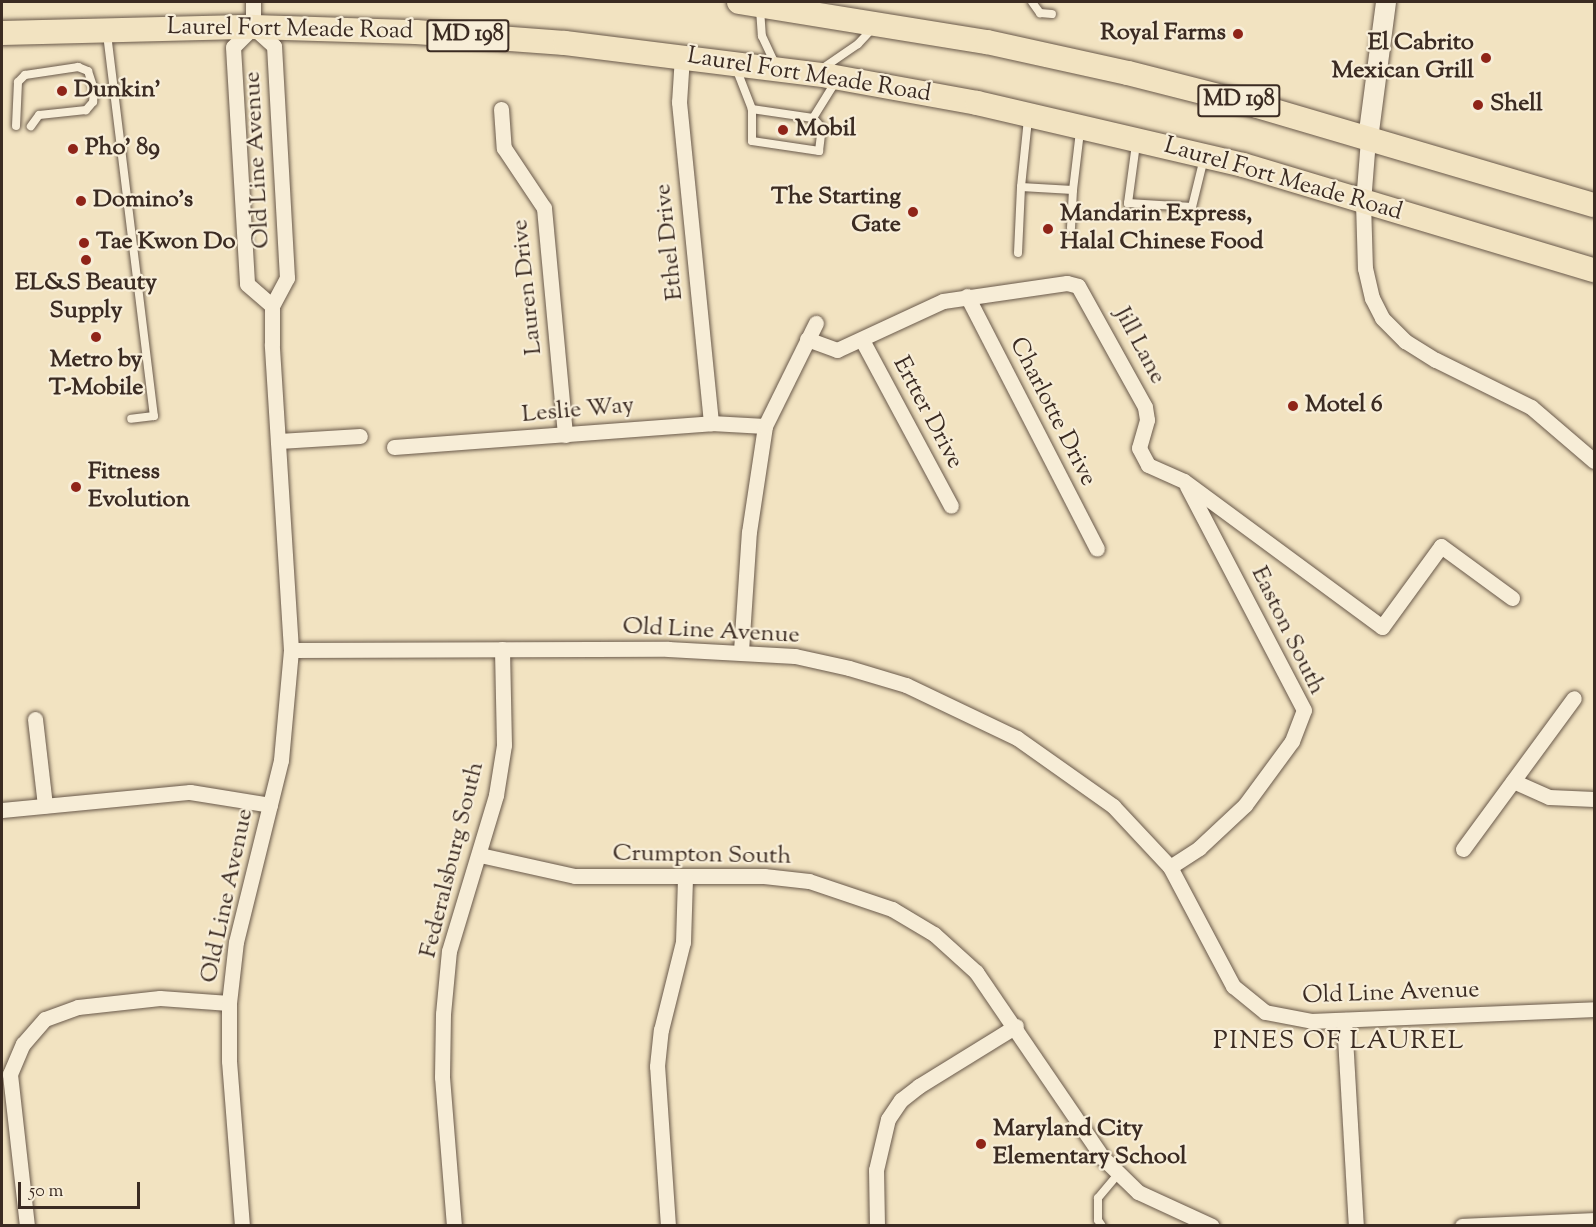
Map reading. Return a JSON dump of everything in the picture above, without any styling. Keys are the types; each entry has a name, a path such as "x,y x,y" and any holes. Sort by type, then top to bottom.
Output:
{"main road":[{"name":"MD 198","path":"749,3 877,23 1128,73 1368,139 1594,205"},
{"name":"Laurel Fort Meade Road","path":"2,33 253,27 416,32 682,56 826,76 1029,115 1205,156 1594,270"}],"street":[{"path":"253,2 253,27"},
{"path":"1386,2 1368,139 1363,202 1365,268 1372,298 1382,318 1405,341 1436,360 1531,407 1594,461"},
{"name":"Old Line Avenue","path":"242,1226 229,1061 229,1003 236,942 270,804 286,720 291,650 272,306 287,278 274,46 253,27 233,47 248,284 272,306"},
{"name":"Ethel Drive","path":"682,56 679,102 711,423"},
{"name":"Lauren Drive","path":"501,109 504,148 544,208 565,435"},
{"name":"Jill Lane","path":"807,339 837,350 923,310 967,296 1067,282 1078,286 1145,407 1147,420 1138,448 1148,465 1184,481 1382,627 1441,546 1512,598"},
{"name":"Charlotte Drive","path":"967,296 1097,549"},
{"path":"741,651 749,532 765,426 816,323"},
{"name":"Ertter Drive","path":"862,340 951,506"},
{"name":"Leslie Way","path":"394,447 711,423 765,426"},
{"path":"279,441 360,436"},
{"name":"Easton South","path":"1170,867 1199,848 1245,805 1292,741 1304,710 1184,481"},
{"name":"Federalsburg South","path":"454,1226 442,1077 443,1014 449,951 480,855 496,795 504,745 502,649"},
{"name":"Old Line Avenue","path":"291,650 741,651 795,656 849,668 955,706 1017,738 1070,773 1113,806 1170,867 1222,967 1248,1001 1286,1018 1344,1020 1594,1009"},
{"path":"1463,849 1574,698"},
{"path":"35,719 45,805"},
{"path":"1513,781 1550,797 1594,799"},
{"path":"2,810 190,792 270,804"},
{"name":"Crumpton South","path":"480,855 574,876 685,878 764,876 809,881 892,909 934,934 976,972 1016,1026 1074,1119 1138,1192 1212,1226"},
{"path":"668,1226 657,1066 661,1030 683,942 685,878"},
{"path":"27,1226 10,1074 23,1044 45,1019 78,1007 160,998 229,1003"},
{"path":"1344,1020 1356,1226"},
{"path":"877,1226 876,1170 888,1119 901,1100 919,1086 1016,1026"},
{"path":"1462,1226 1594,1220"}],"lane":[{"path":"1032,2 1040,13 1052,14"},
{"path":"749,3 777,69"},
{"path":"813,118 826,76 877,23"},
{"path":"107,29 154,416 131,418"},
{"path":"734,63 752,109 752,141 819,151 822,128 813,118 752,109"},
{"path":"16,126 18,82 25,75 78,67 88,71 94,89 93,102 86,110 39,115 31,126"},
{"path":"1018,253 1021,187 1029,115"},
{"path":"1071,228 1080,126"},
{"path":"1137,140 1128,203 1192,207 1205,156"},
{"path":"1021,187 1073,190"},
{"path":"1102,1226 1098,1220 1098,1198 1119,1173"}],"place":[{"name":"Royal Farms","path":"1238,34"},
{"name":"El Cabrito Mexican Grill","path":"1486,58"},
{"name":"Dunkin'","path":"62,91"},
{"name":"Shell","path":"1478,105"},
{"name":"Mobil","path":"783,130"},
{"name":"Pho' 89","path":"73,149"},
{"name":"Domino's","path":"81,201"},
{"name":"The Starting Gate","path":"913,212"},
{"name":"Mandarin Express, Halal Chinese Food","path":"1048,229"},
{"name":"Tae Kwon Do","path":"84,243"},
{"name":"EL&S Beauty Supply","path":"86,260"},
{"name":"Metro by T-Mobile","path":"96,337"},
{"name":"Motel 6","path":"1293,406"},
{"name":"Fitness Evolution","path":"76,487"},
{"name":"Maryland City Elementary School","path":"981,1144"}],"district":[{"name":"PINES OF LAUREL","path":"1339,1042"}]}
